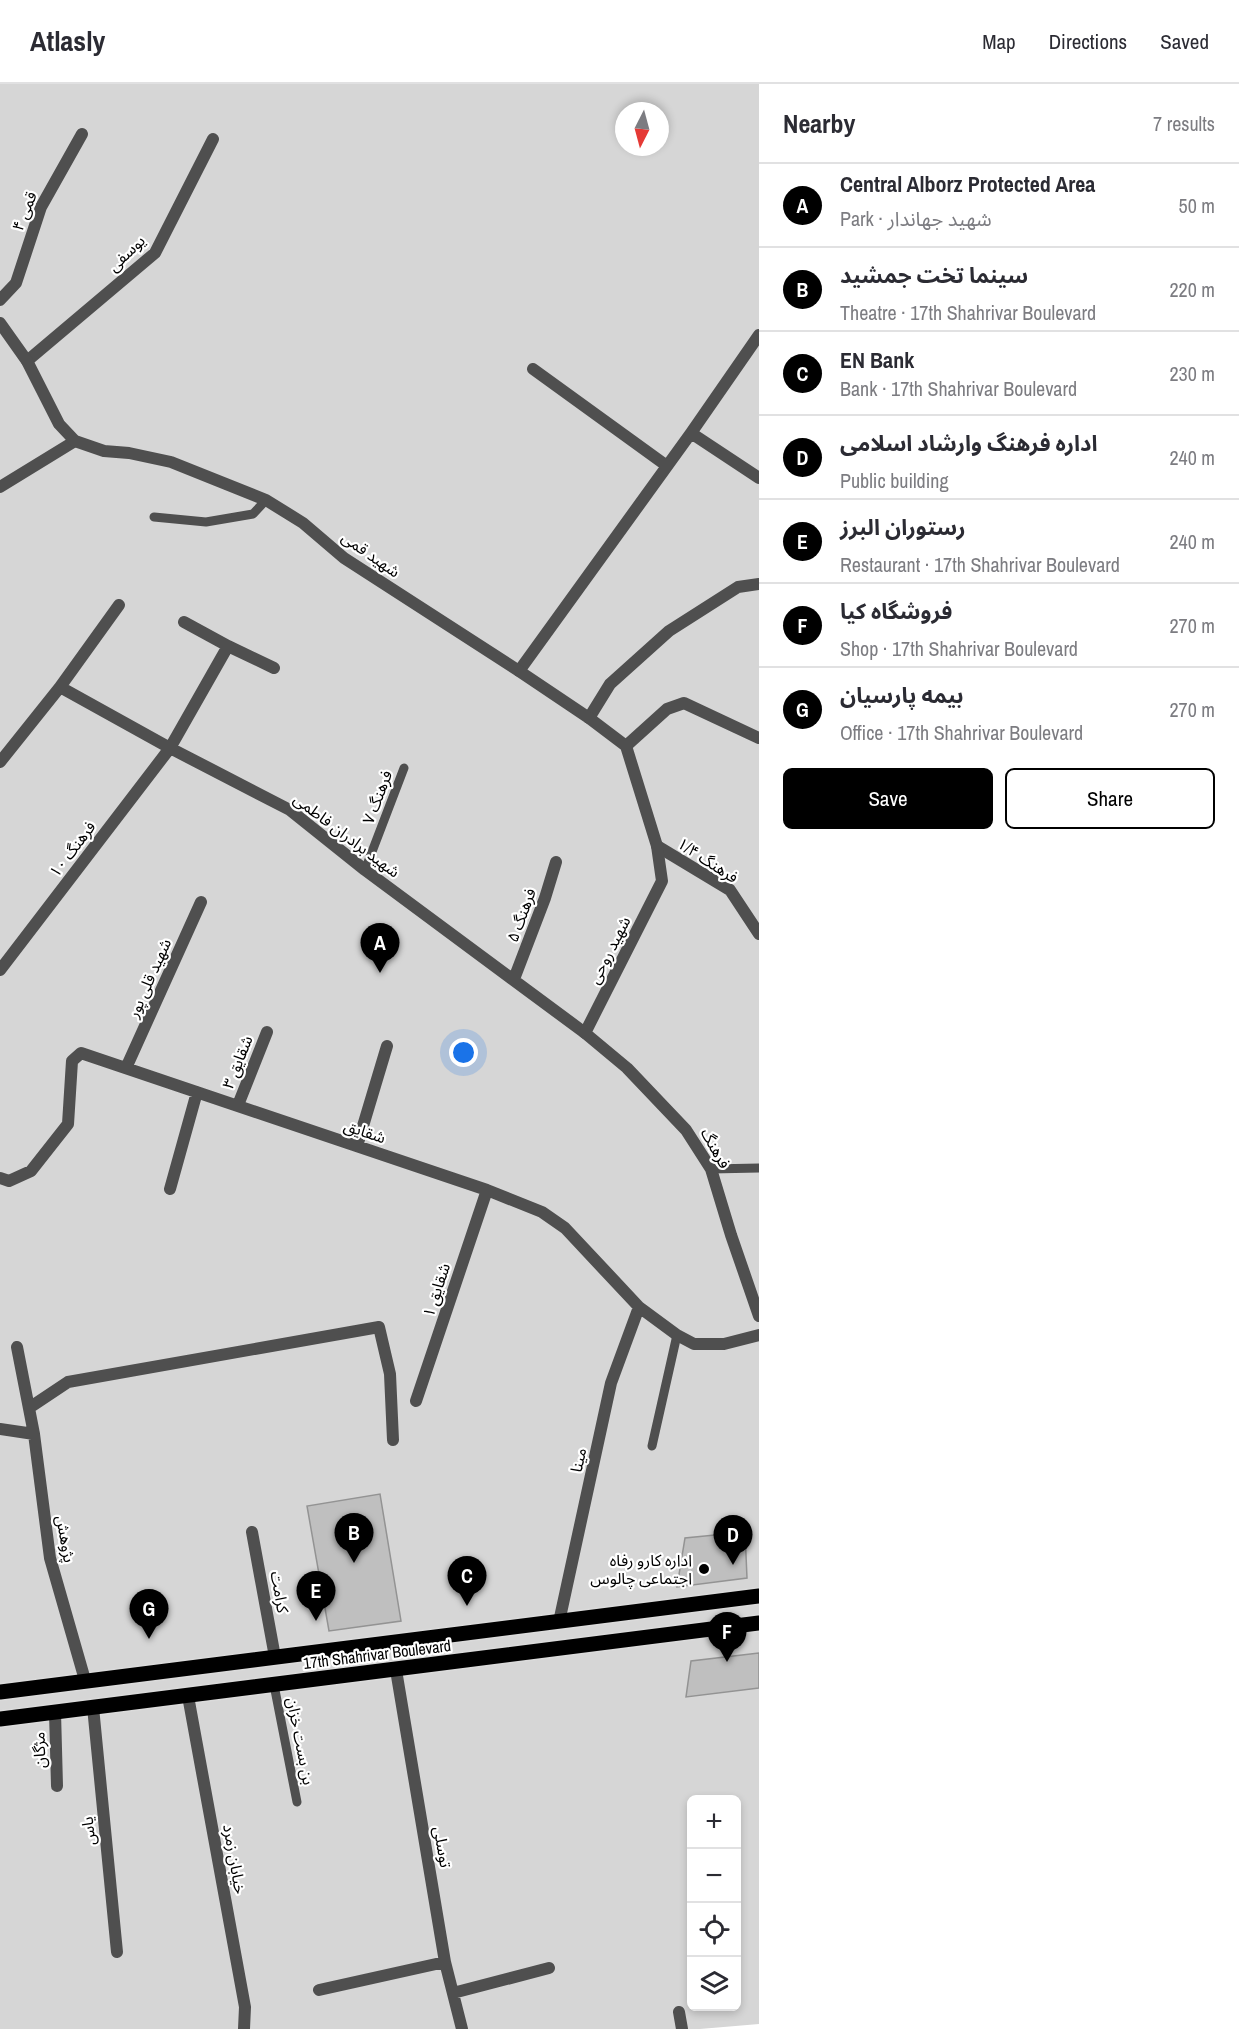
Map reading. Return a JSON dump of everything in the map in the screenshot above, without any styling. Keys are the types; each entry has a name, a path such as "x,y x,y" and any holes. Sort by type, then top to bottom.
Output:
{"main road":[{"name":"17th Shahrivar Boulevard","path":"0,1692 759,1596"},
{"name":"17th Shahrivar Boulevard","path":"0,1719 759,1623"}],"street":[{"name":"قمی ۴","path":"0,300 16,283 41,207 82,134"},
{"name":"یوسفی","path":"27,361 155,253 213,139"},
{"path":"0,323 27,361 59,424 75,441 0,487"},
{"path":"519,671 692,433 759,335"},
{"path":"533,369 667,466"},
{"path":"692,433 759,478"},
{"name":"شهید قمی","path":"75,441 104,451 129,453 171,462 266,500 303,523 344,558 519,671 626,746"},
{"path":"589,718 610,684 669,632 738,587 759,584"},
{"path":"0,762 60,687 119,605"},
{"path":"184,622 274,668"},
{"name":"فرهنگ ۱۰","path":"0,970 170,748 228,646"},
{"name":"شهید برادران فاطمی","path":"60,687 170,748 290,810 365,870 585,1033"},
{"path":"657,846 626,746 667,709 684,703 759,738"},
{"name":"شهید روحی","path":"585,1033 662,881 657,846"},
{"name":"فرهنگ ۱/۴","path":"657,846 730,890 759,934"},
{"name":"فرهنگ ۵","path":"514,979 545,898 556,862"},
{"name":"شهید قلی پور","path":"126,1068 201,902"},
{"name":"شقایق ۳","path":"237,1105 267,1032"},
{"name":"فرهنگ","path":"585,1033 627,1068 686,1130 711,1169 759,1316"},
{"path":"357,1146 387,1046"},
{"name":"شقایق","path":"0,1178 9,1181 31,1171 68,1124 72,1061 81,1053 487,1190 542,1212 565,1228 639,1307 677,1335 694,1344 724,1344 759,1335"},
{"path":"170,1189 197,1092"},
{"name":"شقایق ۱","path":"416,1401 487,1190"},
{"name":"مینا","path":"559,1622 611,1383 639,1307"},
{"path":"29,1408 68,1382 379,1327 390,1374 393,1440"},
{"name":"پژوهش","path":"17,1347 34,1434 50,1557 85,1680"},
{"path":"0,1429 34,1434"},
{"name":"کرامت","path":"252,1532 275,1657"},
{"name":"توسلی","path":"396,1670 446,1962 462,2029"},
{"name":"خیابان زمرد","path":"188,1696 245,2007 244,2029"},
{"name":"یاس","path":"93,1707 117,1952"},
{"name":"مژگان","path":"55,1712 57,1786"},
{"path":"319,1990 446,1962"},
{"path":"453,1993 549,1968"},
{"path":"679,2012 682,2029"}],"lane":[{"path":"154,517 206,522 253,514 266,500"},
{"name":"فرهنگ ۷","path":"365,870 404,768"},
{"path":"711,1169 759,1168"},
{"path":"652,1446 677,1335"},
{"name":"بن بست خزان","path":"274,1685 297,1802"}],"shaded area":[{"path":"0,84 759,84 759,2024 700,2029 0,2029"}],"building":[{"path":"380,1494 401,1621 329,1631 307,1506"},
{"path":"745,1532 747,1578 677,1587 685,1538"},
{"path":"759,1653 759,1688 686,1697 691,1661"}],"place":[{"name":"Central Alborz Protected Area","path":"380,973"},
{"name":"سینما تخت جمشید","path":"354,1563"},
{"name":"اداره فرهنگ وارشاد اسلامی","path":"733,1565"},
{"name":"اداره کارو رفاه اجتماعی چالوس","path":"704,1569"},
{"name":"EN Bank","path":"467,1606"},
{"name":"رستوران البرز","path":"316,1621"},
{"name":"بیمه پارسیان","path":"149,1639"},
{"name":"فروشگاه کیا","path":"727,1662"}]}
